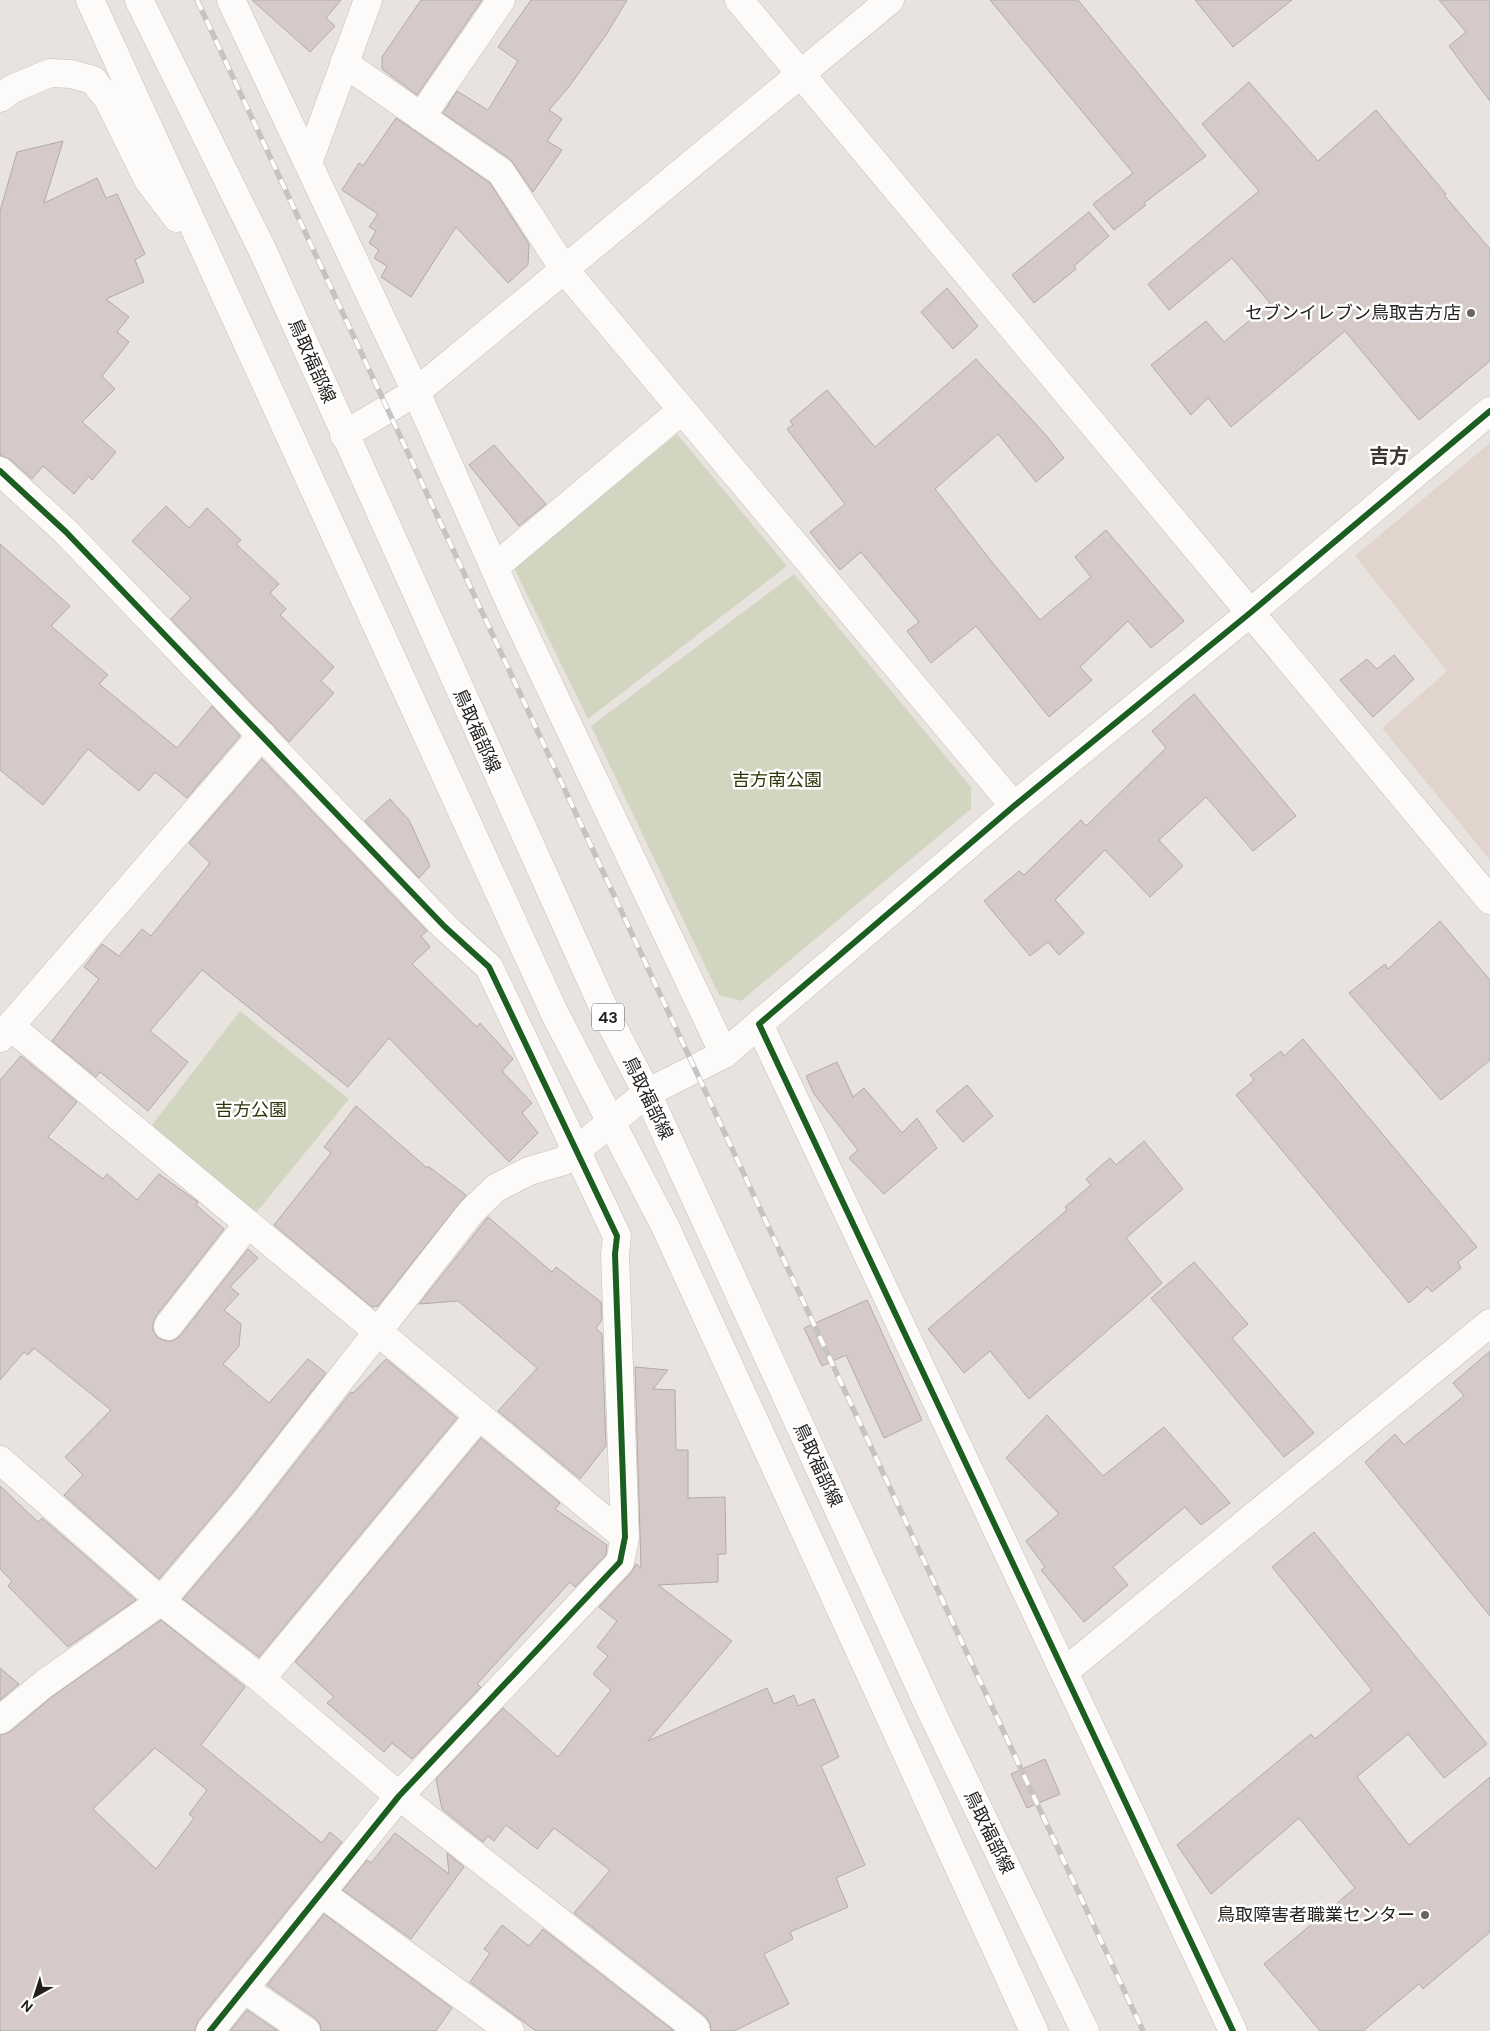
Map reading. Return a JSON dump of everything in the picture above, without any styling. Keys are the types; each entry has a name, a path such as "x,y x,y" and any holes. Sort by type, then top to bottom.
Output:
{"street":[{"name":"43","path":"90,0 554,1012 664,1226 1034,2031"},
{"name":"鳥取福部線","path":"139,0 262,249 344,435 609,1020 647,1093 933,1715 1084,2031"},
{"path":"232,0 416,392 495,567 724,1054"},
{"path":"308,163 368,0"},
{"path":"421,117 501,0"},
{"path":"739,0 1490,900"},
{"path":"344,435 416,392 890,0"},
{"path":"344,63 501,172 564,269 1014,806"},
{"path":"0,98 12,89 50,73 71,74 93,80 108,99 148,180 207,256"},
{"path":"495,567 682,410"},
{"path":"0,1720 51,1679 161,1601 244,1503 471,1212 496,1188 530,1171 563,1161 647,1093 724,1054 1014,806 1250,613 1490,411"},
{"path":"0,471 66,532 446,927 489,967 617,1236 615,1254 625,1537 620,1562 399,1796 210,2031"},
{"path":"262,735 5,1032 248,1224 625,1537"},
{"path":"759,1024 1233,2031"},
{"path":"168,1326 248,1224"},
{"path":"1064,1672 1490,1322"},
{"path":"261,1679 480,1416"},
{"path":"0,1460 161,1601 261,1679 399,1796 695,2028 696,2031"},
{"path":"321,1893 510,2031"},
{"path":"244,1989 306,2031"}],"shaded area":[{"path":"1490,443 1490,860 1382,728 1447,671 1355,556"}],"green space":[{"path":"677,434 787,566 588,719 514,568"},
{"name":"吉方南公園","path":"794,574 971,787 971,809 741,1001 719,995 591,726"},
{"name":"吉方公園","path":"240,1011 349,1099 256,1213 152,1125"}],"building":[{"path":"252,0 341,0 326,18 335,26 310,52"},
{"path":"421,0 482,0 417,95 382,69 382,57"},
{"path":"531,0 627,0 606,35 568,88 549,110 562,119 547,141 562,150 533,192 510,159 443,113 457,91 488,110 518,61 498,47"},
{"path":"990,0 1078,0 1206,156 1144,203 1146,205 1114,230 1093,204 1133,173"},
{"path":"1195,0 1292,0 1233,47"},
{"path":"1439,0 1490,0 1490,101 1449,46 1466,32"},
{"path":"1249,82 1318,161 1376,110 1490,249 1490,361 1419,420 1345,331 1231,427 1208,398 1191,415 1151,365 1206,321 1224,342 1270,303 1232,258 1169,310 1148,284 1259,191 1202,124"},
{"path":"396,118 490,183 529,244 528,265 508,283 456,227 411,297 381,277 387,266 374,258 379,250 369,243 376,231 369,227 378,214 342,190 359,163 363,166"},
{"path":"63,141 44,203 97,178 106,198 117,194 145,254 135,260 144,282 106,299 129,317 117,332 129,342 102,376 115,389 82,422 116,452 92,480 89,476 74,494 43,466 32,479 11,460 0,455 0,211 17,152"},
{"path":"1089,212 1109,236 1074,266 1076,269 1034,303 1012,275"},
{"path":"947,288 978,326 953,349 921,312"},
{"path":"976,359 1045,434 1064,458 1036,482 998,434 935,489 992,562 1040,620 1091,577 1075,557 1106,530 1184,621 1151,648 1128,621 1080,667 1092,680 1049,717 976,626 931,663 907,631 919,622 861,552 840,570 810,532 845,504 787,429 793,425 790,421 827,390 875,447"},
{"path":"494,445 546,504 519,526 469,465"},
{"path":"166,506 189,528 207,508 241,540 236,544 279,584 270,593 286,609 280,615 334,667 321,681 334,693 289,742 171,619 191,598 132,541"},
{"path":"0,544 70,606 51,626 108,675 99,684 177,748 212,706 240,736 187,798 155,772 139,791 88,749 43,805 0,770"},
{"path":"1394,655 1414,679 1373,717 1340,680 1367,659 1377,669"},
{"path":"1194,694 1296,816 1253,851 1206,797 1159,840 1183,866 1150,897 1105,850 1055,900 1084,933 1059,955 1048,942 1030,956 984,901 1019,871 1024,875 1081,820 1086,826 1166,748 1152,731"},
{"path":"262,759 427,931 421,936 430,947 412,964 477,1027 480,1023 513,1059 502,1071 532,1103 522,1113 538,1133 509,1162 389,1038 348,1087 202,970 150,1031 188,1062 148,1111 100,1072 96,1077 52,1041 99,979 84,967 102,944 119,956 142,929 151,936 210,863 189,843"},
{"path":"390,799 409,820 430,866 419,878 365,821"},
{"path":"1440,921 1490,980 1490,1060 1441,1100 1349,993 1385,964 1388,969"},
{"path":"1303,1039 1477,1247 1458,1262 1461,1268 1432,1292 1427,1287 1409,1303 1236,1095 1254,1080 1250,1075 1281,1051 1284,1056"},
{"path":"21,1056 77,1102 48,1137 103,1179 107,1174 137,1200 159,1174 198,1202 196,1205 224,1229 156,1316 153,1331 158,1338 173,1341 180,1336 248,1249 258,1258 230,1287 239,1294 224,1310 241,1324 239,1346 223,1364 269,1403 308,1359 326,1373 232,1493 159,1579 64,1495 83,1475 65,1457 111,1410 34,1348 28,1355 24,1352 0,1380 0,1080"},
{"path":"837,1062 853,1097 864,1088 902,1133 917,1118 937,1148 884,1194 849,1158 858,1150 814,1094 806,1076"},
{"path":"967,1085 993,1116 963,1142 936,1111"},
{"path":"356,1106 427,1168 428,1166 466,1195 378,1306 372,1307 274,1225 331,1153 324,1147"},
{"path":"1144,1141 1183,1189 1126,1238 1162,1283 1029,1399 990,1351 964,1373 928,1329 1067,1210 1065,1207 1091,1185 1086,1179 1110,1158 1116,1165"},
{"path":"488,1217 552,1272 556,1267 601,1302 602,1320 596,1328 602,1334 606,1446 580,1479 498,1411 537,1368 458,1301 419,1304"},
{"path":"1194,1262 1248,1324 1232,1338 1314,1433 1284,1457 1151,1298"},
{"path":"867,1300 922,1420 884,1438 846,1355 822,1366 804,1328"},
{"path":"1490,1351 1490,1616 1365,1462 1395,1434 1404,1445 1464,1396 1453,1383"},
{"path":"386,1359 457,1418 259,1657 183,1599 256,1513 351,1392 353,1393"},
{"path":"635,1367 668,1370 653,1389 675,1390 676,1450 688,1450 688,1498 725,1497 726,1554 718,1554 718,1582 658,1585 732,1641 648,1741 767,1688 774,1704 794,1695 798,1706 814,1699 839,1757 821,1766 865,1865 836,1878 848,1907 790,1932 793,1939 764,1954 789,2004 734,2031 711,2031 710,2023 705,2016 574,1913 610,1870 554,1828 537,1849 506,1825 494,1841 488,1836 483,1842 442,1809 436,1779 503,1708 558,1757 611,1690 593,1674 608,1656 597,1647 617,1621 599,1607 631,1573 636,1564 641,1568"},
{"path":"1047,1415 1103,1476 1164,1427 1230,1503 1201,1525 1185,1507 1113,1567 1128,1585 1084,1622 1041,1570 1045,1567 1026,1541 1059,1514 1006,1458"},
{"path":"481,1438 560,1503 555,1509 607,1545 606,1555 575,1587 570,1582 477,1684 481,1687 412,1759 392,1743 384,1752 327,1703 334,1697 295,1662"},
{"path":"0,1486 38,1522 42,1518 136,1600 68,1647 8,1586 12,1581 0,1569"},
{"path":"1314,1532 1487,1744 1444,1778 1408,1734 1357,1777 1409,1845 1490,1777 1490,1932 1423,1989 1419,1984 1363,2031 1320,2031 1264,1964 1355,1888 1299,1818 1211,1894 1177,1845 1311,1734 1315,1739 1372,1690 1272,1567"},
{"path":"161,1620 245,1687 201,1745 322,1843 330,1832 342,1842 198,2021 195,2031 0,2031 0,1735 10,1732 53,1696","holes":["155,1748 207,1790 189,1814 194,1818 156,1869 93,1809"]},
{"path":"0,1668 19,1684 0,1700"},
{"path":"1045,1759 1060,1794 1027,1808 1011,1774"},
{"path":"395,1833 449,1874 447,1853 464,1867 411,1939 343,1890 367,1860 371,1863"},
{"path":"324,1914 452,2008 436,2031 321,2031 320,2024 315,2018 267,1985"},
{"path":"502,1925 529,1946 543,1929 674,2031 536,2031 470,1982 490,1953 484,1949"},
{"path":"247,2010 278,2031 230,2031"}],"railway":[{"path":"197,0 1143,2031"}],"cycle path":[{"path":"1233,2031 759,1024 1014,806 1250,613 1490,411"},
{"path":"0,471 66,532 445,927 489,967 617,1236 615,1254 625,1537 620,1562 399,1796 210,2031"}],"place":[{"name":"セブンイレブン鳥取吉方店","path":"1471,313"},
{"name":"鳥取障害者職業センター","path":"1425,1915"}],"district":[{"name":"吉方","path":"1389,456"}]}
